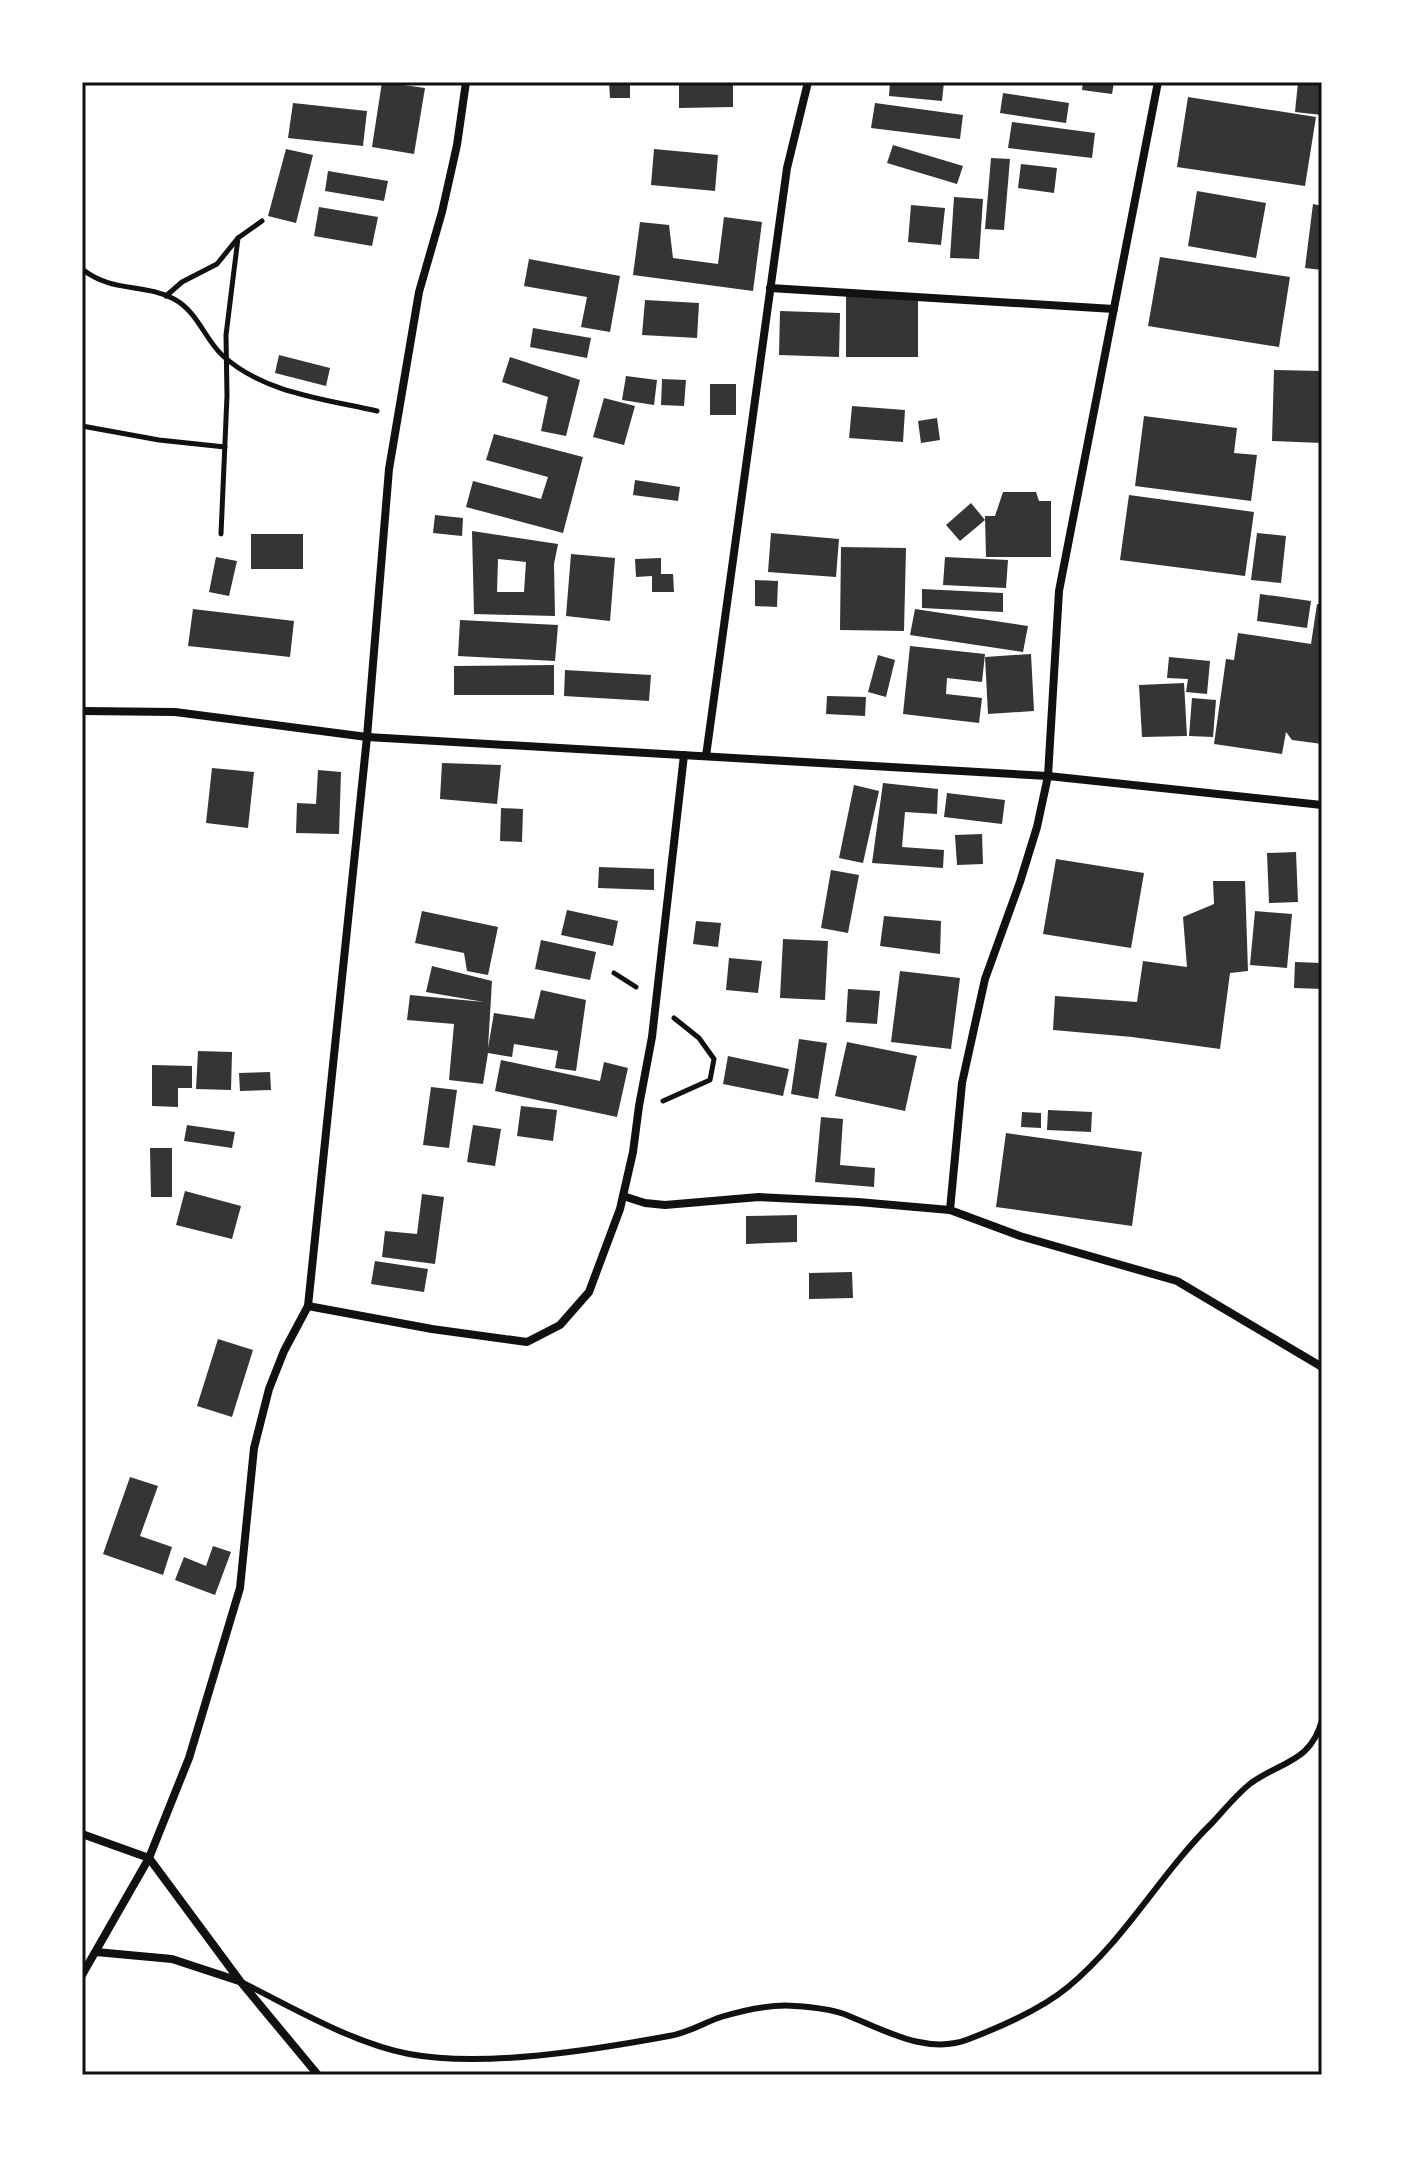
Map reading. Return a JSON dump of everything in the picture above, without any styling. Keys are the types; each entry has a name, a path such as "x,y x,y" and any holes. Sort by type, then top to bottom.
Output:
{"street":[{"path":"82,1975 149,1858 189,1758 240,1588 254,1448 269,1389 284,1351 308,1306 367,737 389,469 419,292 457,145 466,82"},
{"path":"706,756 787,168 808,82"},
{"path":"950,1210 962,1083 985,979 1020,882 1048,776 1059,591 1158,82"},
{"path":"770,288 1114,309"},
{"path":"82,711 175,712 367,737 1048,776 1322,805"},
{"path":"308,1306 432,1329 527,1342 560,1325 589,1292 623,1196 633,1152 657,1002 684,755"},
{"path":"623,1196 665,1205 739,1197 950,1210 1020,1236 1177,1281 1322,1367"},
{"path":"82,1834 149,1858 240,1981 318,2075"},
{"path":"96,1952 172,1959 240,1981"}],"lane":[{"path":"240,1981 345,2033 407,2054 463,2059 618,2046 682,2034 721,2017 756,2009 794,2006 841,2013 887,2034 927,2044 965,2041 1015,2019 1067,1988 1118,1938 1203,1832 1251,1784 1296,1759 1310,1747 1318,1736 1322,1720"}],"path":[{"path":"166,296 182,282 217,264 238,238 262,221"},
{"path":"221,534 226,335 238,238"},
{"path":"82,269 94,279 116,287 178,301 194,316 221,354 256,377 287,391 398,416"},
{"path":"82,426 159,440 225,447"},
{"path":"639,1106 662,1101 710,1080 714,1059 699,1038 657,1002"}],"building":[{"path":"382,82 425,88 414,154 372,147"},
{"path":"609,82 630,82 630,98 610,98"},
{"path":"679,82 733,82 733,107 679,108"},
{"path":"890,82 944,82 942,101 889,96"},
{"path":"1083,82 1114,82 1112,94 1082,90"},
{"path":"1298,82 1322,82 1322,115 1295,112"},
{"path":"1003,93 1069,103 1066,123 1000,113"},
{"path":"1188,97 1316,117 1305,186 1177,167"},
{"path":"293,103 367,111 363,146 288,138"},
{"path":"875,103 963,115 960,139 871,128"},
{"path":"1012,122 1095,133 1092,158 1008,148"},
{"path":"893,145 963,166 957,184 887,163"},
{"path":"286,149 313,155 296,223 268,216"},
{"path":"654,149 718,155 715,191 651,185"},
{"path":"991,158 1010,159 1004,230 985,229"},
{"path":"1021,164 1057,168 1054,193 1018,188"},
{"path":"328,171 388,181 384,201 325,191"},
{"path":"1197,191 1266,203 1256,258 1188,246"},
{"path":"954,197 983,199 979,259 950,258"},
{"path":"1313,204 1322,206 1322,270 1305,268"},
{"path":"911,205 945,208 941,245 908,242"},
{"path":"319,207 378,217 372,246 314,236"},
{"path":"724,217 762,222 753,291 633,275 640,222 669,225 673,258 718,264"},
{"path":"1160,257 1290,277 1279,347 1148,326"},
{"path":"529,259 620,276 610,332 581,327 587,297 524,286"},
{"path":"846,296 918,296 918,357 846,357"},
{"path":"645,300 699,303 697,338 642,335"},
{"path":"780,311 840,313 839,357 779,355"},
{"path":"533,328 591,338 587,358 530,347"},
{"path":"279,355 330,368 326,386 275,373"},
{"path":"510,357 580,380 566,436 541,431 548,397 502,382"},
{"path":"1274,370 1322,371 1322,443 1272,441"},
{"path":"626,376 657,380 654,405 622,400"},
{"path":"662,379 686,380 684,406 661,405"},
{"path":"710,384 736,384 736,415 710,415"},
{"path":"604,398 635,406 624,445 593,437"},
{"path":"852,406 905,410 903,442 849,438"},
{"path":"1144,416 1237,428 1234,453 1257,455 1251,501 1135,486"},
{"path":"937,418 940,440 921,443 918,421"},
{"path":"494,434 583,457 563,533 466,507 473,481 541,499 548,477 486,460"},
{"path":"635,480 680,487 678,501 633,495"},
{"path":"1003,492 1036,492 1039,501 1051,501 1051,557 986,557 985,516 995,516"},
{"path":"1129,495 1254,512 1245,576 1120,560"},
{"path":"971,503 985,520 960,541 946,525"},
{"path":"435,515 463,518 462,536 433,533"},
{"path":"472,531 558,544 554,564 555,616 474,614","holes":["498,559 526,562 524,592 497,592"]},
{"path":"771,533 839,539 836,577 768,572"},
{"path":"1257,533 1286,536 1281,583 1251,580"},
{"path":"251,534 303,534 303,569 251,569"},
{"path":"841,547 906,548 904,631 840,630"},
{"path":"571,554 615,558 610,621 566,616"},
{"path":"216,557 237,561 229,596 209,592"},
{"path":"945,557 1008,560 1006,588 943,585"},
{"path":"661,558 661,574 673,574 674,592 652,592 652,576 636,577 635,559"},
{"path":"755,580 778,581 777,607 755,606"},
{"path":"922,589 1003,593 1003,612 922,608"},
{"path":"1260,594 1311,601 1307,628 1257,621"},
{"path":"1317,604 1322,605 1322,744 1292,740 1286,732 1282,754 1214,744 1226,659 1234,660 1238,633 1311,644"},
{"path":"193,609 294,621 290,657 188,646"},
{"path":"915,609 1028,626 1023,652 910,635"},
{"path":"460,620 558,625 555,661 458,656"},
{"path":"910,646 985,654 982,682 947,678 946,694 982,698 979,723 903,714"},
{"path":"1031,654 1034,711 988,714 985,657"},
{"path":"878,655 895,660 886,697 868,692"},
{"path":"1169,657 1210,661 1207,694 1186,692 1188,679 1167,678"},
{"path":"554,665 554,695 454,695 454,666"},
{"path":"565,670 651,675 649,701 564,696"},
{"path":"1184,683 1187,736 1142,737 1139,685"},
{"path":"827,696 866,697 865,716 826,714"},
{"path":"1192,698 1216,700 1213,737 1189,736"},
{"path":"442,763 501,765 497,804 440,799"},
{"path":"212,768 254,772 248,828 206,823"},
{"path":"318,770 341,772 339,834 296,833 297,803 316,804"},
{"path":"883,783 938,789 937,814 905,812 902,847 944,850 943,868 872,863"},
{"path":"854,785 879,791 863,863 839,858"},
{"path":"947,793 1005,800 1002,824 944,817"},
{"path":"501,808 523,809 522,842 500,841"},
{"path":"982,834 983,864 957,865 955,835"},
{"path":"1296,852 1298,902 1269,903 1267,853"},
{"path":"1056,859 1144,873 1131,948 1043,934"},
{"path":"599,867 654,869 654,890 598,888"},
{"path":"831,870 859,875 848,933 821,928"},
{"path":"1213,881 1245,881 1248,971 1230,973 1220,1049 1053,1030 1055,996 1137,1002 1143,961 1187,967 1183,917 1214,904"},
{"path":"567,910 618,921 613,946 561,935"},
{"path":"422,911 498,927 488,975 467,971 464,953 415,943"},
{"path":"1255,911 1292,914 1287,968 1250,965"},
{"path":"884,916 941,921 940,954 880,946"},
{"path":"696,921 721,923 718,947 693,944"},
{"path":"783,939 828,941 825,1000 780,998"},
{"path":"541,940 596,952 590,980 535,969"},
{"path":"729,958 762,961 758,993 726,990"},
{"path":"1295,962 1322,963 1322,989 1294,988"},
{"path":"432,966 492,981 488,1048 494,1013 534,1019 541,990 586,1000 576,1071 555,1068 558,1051 514,1044 512,1057 488,1053 483,1084 449,1080 454,1024 407,1020 410,995 484,1002 426,992"},
{"path":"900,971 960,978 951,1049 891,1042"},
{"path":"848,989 880,991 877,1024 846,1022"},
{"path":"799,1039 827,1043 818,1099 791,1094"},
{"path":"847,1042 917,1056 905,1111 835,1096"},
{"path":"198,1051 232,1052 231,1090 196,1089"},
{"path":"728,1056 789,1069 783,1096 723,1084"},
{"path":"501,1060 600,1081 604,1062 628,1068 617,1117 495,1091"},
{"path":"152,1065 192,1066 192,1088 178,1088 178,1107 152,1106"},
{"path":"270,1072 271,1090 240,1091 239,1073"},
{"path":"431,1087 457,1090 449,1148 423,1145"},
{"path":"521,1106 557,1110 553,1141 517,1136"},
{"path":"1048,1110 1092,1112 1091,1132 1047,1130"},
{"path":"1022,1112 1041,1113 1041,1128 1021,1127"},
{"path":"821,1117 843,1119 840,1165 875,1168 874,1187 815,1182"},
{"path":"187,1125 235,1132 232,1148 184,1141"},
{"path":"473,1125 501,1129 495,1166 467,1162"},
{"path":"1006,1133 1142,1152 1132,1226 996,1207"},
{"path":"150,1148 172,1148 172,1197 151,1197"},
{"path":"185,1191 241,1206 232,1239 176,1225"},
{"path":"422,1194 444,1197 435,1264 382,1257 385,1231 417,1234"},
{"path":"797,1215 797,1242 746,1244 746,1216"},
{"path":"375,1261 428,1269 424,1292 371,1284"},
{"path":"852,1272 853,1298 809,1299 809,1273"},
{"path":"218,1339 253,1350 232,1417 197,1406"},
{"path":"130,1477 158,1486 140,1536 172,1547 163,1575 103,1554"},
{"path":"213,1546 231,1552 215,1595 175,1580 184,1557 206,1566"}]}
